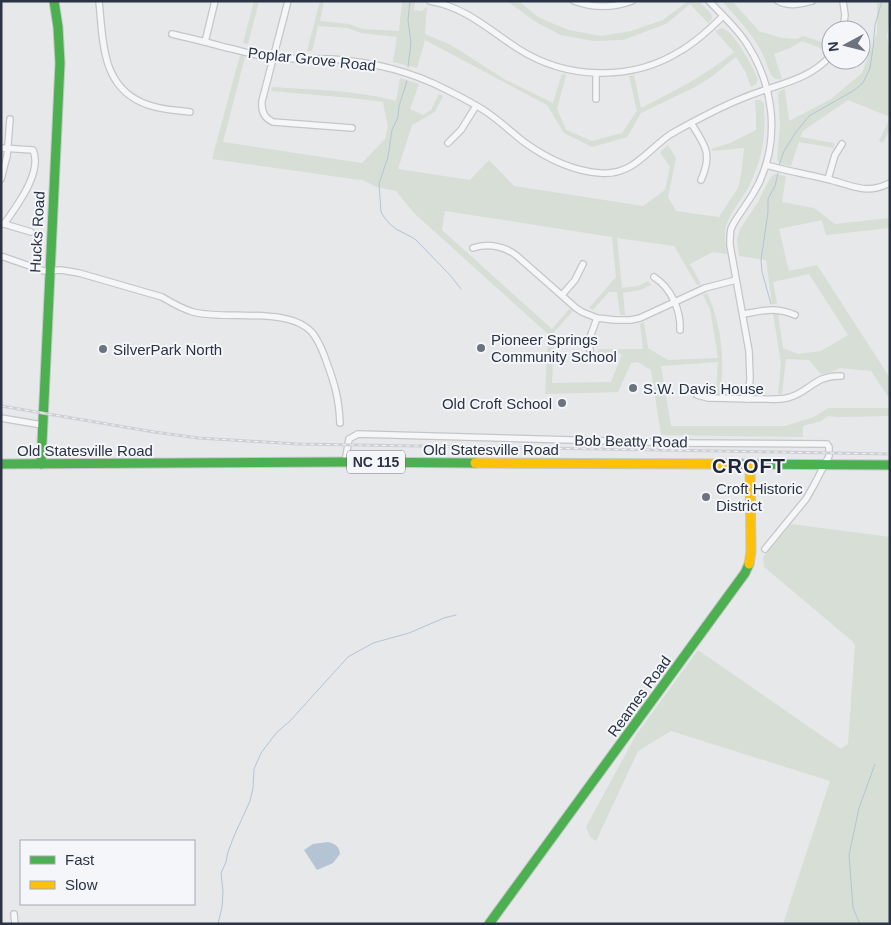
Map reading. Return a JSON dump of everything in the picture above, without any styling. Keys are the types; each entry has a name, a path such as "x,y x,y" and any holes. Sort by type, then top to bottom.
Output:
{"main road":[{"name":"Hucks Road","path":"41,464 60,63 54,1"},
{"name":"Old Statesville Road","path":"1,464 345,462 890,464"},
{"name":"Reames Road","path":"489,924 745,572 752,552 750,463"}],"street":[{"path":"99,1 107,60 110,71 118,85 146,105 190,112"},
{"path":"205,42 215,1"},
{"path":"288,1 262,101 263,112 268,120 273,122 352,128"},
{"path":"430,1 465,13 516,48 541,61 566,69 596,74 634,70 668,58 696,41 723,16"},
{"path":"574,1 606,7 631,1"},
{"path":"709,1 746,42 760,67 767,89 772,122 766,165 756,189 731,230 730,245 750,351 748,399"},
{"path":"778,1 793,5 812,1"},
{"path":"844,1 844,20"},
{"name":"Poplar Grove Road","path":"172,34 258,56 340,60 392,69 413,75 485,111 542,154 571,167 602,174 616,173 631,167 661,141 691,123 741,98 802,77 821,65"},
{"path":"596,74 596,100"},
{"path":"448,142 461,130 476,106"},
{"path":"1,179 6,162 4,148 10,119"},
{"path":"691,123 707,153 707,165 701,180"},
{"path":"828,179 835,155 842,144"},
{"path":"4,148 32,150 34,152 34,169 24,194 2,223 31,232"},
{"path":"766,165 828,179 861,189 875,188 890,183"},
{"path":"473,248 489,246 509,250 576,308 598,318 631,320 640,318 705,288 736,280"},
{"path":"1,256 44,271 61,270 79,273 162,296 173,304 192,312 232,316 276,317 291,320 313,334 323,353 335,385 339,402 340,422"},
{"path":"562,295 575,280 583,264"},
{"path":"654,278 664,285 674,302 679,313 680,330"},
{"path":"743,314 776,309 795,315"},
{"path":"590,350 589,340 598,318"},
{"path":"697,395 708,398 784,398 797,395 824,377 841,376"},
{"path":"1,418 42,425"},
{"name":"Bob Beatty Road","path":"345,462 349,439 358,434 682,443 825,444 829,448 826,464"},
{"path":"765,549 806,499 826,464"},
{"path":"14,914 15,924"}],"shaded area":[{"path":"254,1 259,1 248,44 243,43"},
{"path":"320,1 324,1 320,21 349,24 362,29 399,31 402,1 415,1 414,10 422,11 427,7 425,34 451,45 504,79 553,103 562,74 566,75 557,109 566,130 592,141 622,133 637,111 629,76 634,75 641,108 701,76 734,52 715,31 722,28 738,42 758,79 756,84 751,87 745,71 736,57 710,78 695,87 641,113 627,137 592,147 564,133 547,105 425,40 417,68 393,62 397,37 361,33 348,28 318,26 312,51 307,51"},
{"path":"507,1 519,1 538,17 569,30 600,36 631,31 663,20 688,1 699,1 711,14 712,19 708,23 690,4 666,24 623,40 593,41 561,35 536,22"},
{"path":"722,1 732,1 759,31 782,38 797,39 803,36 821,42 821,48 802,41 774,54 782,79 775,79 756,42"},
{"path":"877,1 890,1 887,36 890,53 890,117 848,100 803,131 800,137 834,143 834,148 799,142 791,166 781,164 777,160 780,125 778,94 780,91 785,89 789,121 831,99 863,70 871,70 871,49 877,33"},
{"path":"240,55 245,57 223,142 362,163 385,139 388,127 383,102 271,91 272,87 350,93 396,101 400,78 419,84 410,109 423,115 431,110 439,94 443,96 435,112 412,125 398,169 470,180 489,160 514,186 643,206 665,190 670,167 660,152 668,145 676,158 668,197 676,211 719,217 738,188 744,148 712,151 711,149 730,143 756,130 755,100 760,100 764,103 764,130 763,146 758,163 753,178 727,223 725,240 727,254 713,252 690,264 701,284 697,285 674,246 617,238 622,288 638,286 648,281 651,285 640,290 623,293 625,315 620,315 617,292 609,292 593,310 589,308 616,277 612,237 445,211 442,230 552,329 570,308 573,311 554,332 552,383 611,382 622,354 598,353 599,349 643,349 640,324 644,322 648,348 668,360 718,358 710,309 703,295 707,293 716,318 721,344 722,370 720,394 716,394 718,362 661,366 671,426 785,426 814,417 828,408 890,408 890,416 828,416 821,421 803,426 803,437 661,435 651,370 638,362 631,363 618,392 545,394 548,334 414,213 396,191 377,187 362,180 212,159"},
{"path":"890,118 890,129 883,143 879,141"},
{"path":"775,174 786,176 782,202 814,208 835,224 890,218 890,228 826,235 822,220 779,229 789,271 817,265 890,378 890,399 871,371 840,368 821,374 809,360 786,359 782,394 778,394 781,364 773,313 778,313 783,348 798,354 821,351 848,335 809,274 773,282 777,304 772,304 766,260 739,256 737,240 740,229 758,202 770,178"},
{"path":"791,524 890,537 890,924 783,924 830,781 671,731 638,751 596,841 590,837 586,827 636,735 698,650 841,749 848,744 855,645 764,567 763,557"}],"water":[{"path":"328,842 339,849 340,854 333,863 317,870 304,850 313,844"}],"waterway":[{"path":"408,67 411,43 408,20 410,1"},
{"path":"779,165 784,151 809,116 853,91 863,83 870,68 875,25 882,1"},
{"path":"407,81 399,106 398,117 392,130 388,157 379,184 381,212 396,229 415,239 461,289"},
{"path":"771,304 762,272 761,260 768,199 775,186 778,173"},
{"path":"218,924 223,891 221,873 234,836 250,801 254,769 261,753 277,732 289,722 348,657 373,643 409,633 456,615"},
{"path":"860,924 853,908 849,855 859,808 875,764"}],"railway":[{"path":"1,406 198,438 298,444 890,454"}],"traffic: fast":[{"path":"41,464 60,63 54,1"},
{"path":"1,464 475,463"},
{"path":"726,464 890,465"},
{"path":"489,924 745,573 749,564"}],"traffic: slow":[{"path":"475,463 726,464"},
{"path":"749,564 751,552 750,463"}],"place":[{"name":"Pioneer Springs Community School","path":"481,348"},
{"name":"SilverPark North","path":"103,349"},
{"name":"S.W. Davis House","path":"633,388"},
{"name":"Old Croft School","path":"562,403"},
{"name":"Croft Historic District","path":"706,497"}],"district":[{"name":"CROFT","path":"749,466"}]}
